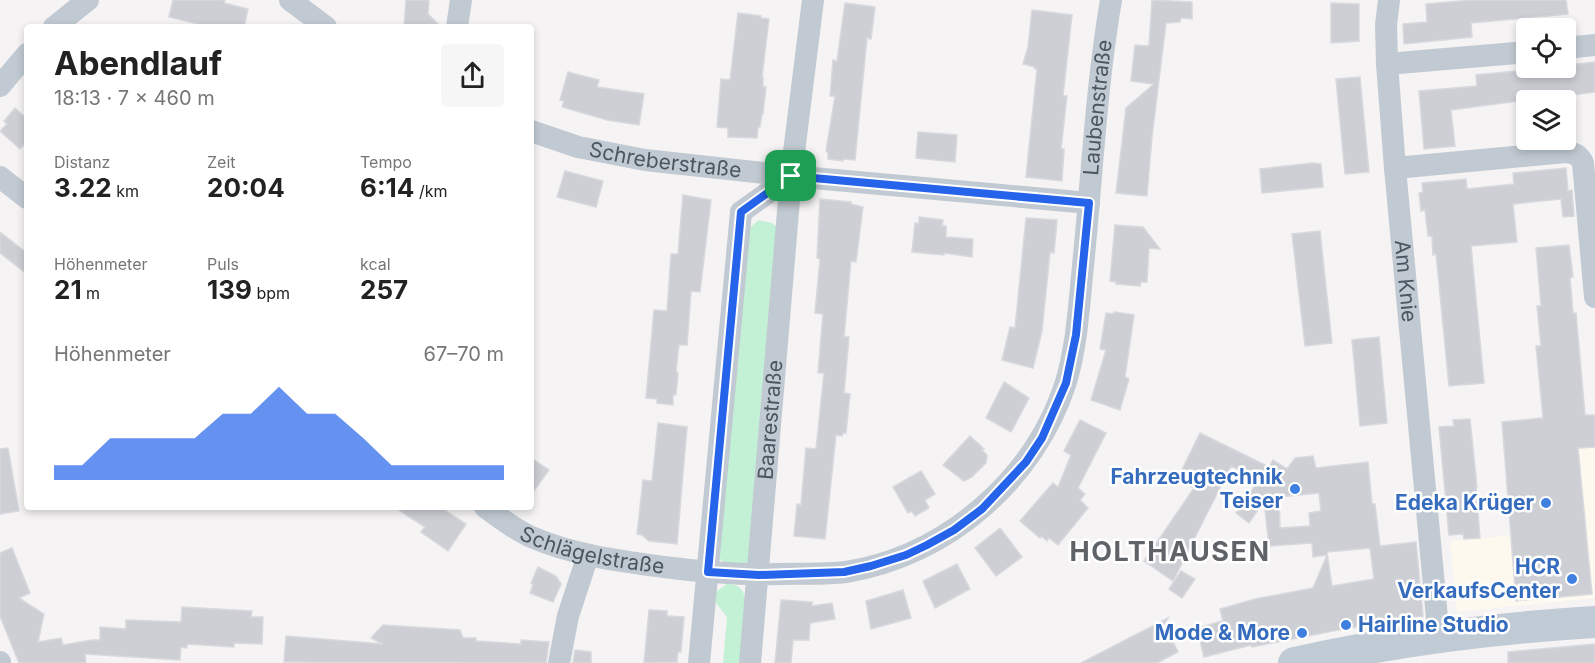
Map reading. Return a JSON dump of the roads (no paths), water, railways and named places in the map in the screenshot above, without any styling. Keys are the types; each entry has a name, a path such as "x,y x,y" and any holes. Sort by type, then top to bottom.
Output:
{"main road":[{"path":"1294,663 1333,654 1509,629 1595,622"}],"street":[{"path":"58,24 88,0"},
{"path":"291,0 322,24"},
{"path":"457,24 460,0"},
{"name":"Baarestraße","path":"750,663 791,176 813,0"},
{"name":"Laubenstraße","path":"708,572 759,575 844,572 906,555 954,530 982,509 1026,462 1042,438 1066,383 1076,335 1099,87 1111,0"},
{"name":"Am Knie","path":"1389,0 1386,25 1387,64 1395,168 1439,639"},
{"path":"1576,47 1595,45"},
{"path":"1387,64 1516,52"},
{"path":"0,86 24,58"},
{"name":"Schreberstraße","path":"534,132 578,147 645,160 791,176 1089,203"},
{"path":"1395,168 1566,152 1579,156 1583,163 1592,226 1595,297"},
{"path":"699,663 741,212 791,176"},
{"path":"0,177 24,196"},
{"name":"Schlägelstraße","path":"488,510 526,535 555,546 588,555 634,563 708,572"},
{"path":"559,663 568,616 588,555"}],"place":[{"name":"Fahrzeugtechnik Teiser","path":"1295,489"},
{"name":"Edeka Krüger","path":"1546,503"},
{"name":"HCR VerkaufsCenter","path":"1572,579"},
{"name":"Hairline Studio","path":"1346,625"},
{"name":"Mode & More","path":"1302,633"}],"district":[{"name":"HOLTHAUSEN","path":"1170,552"}]}
